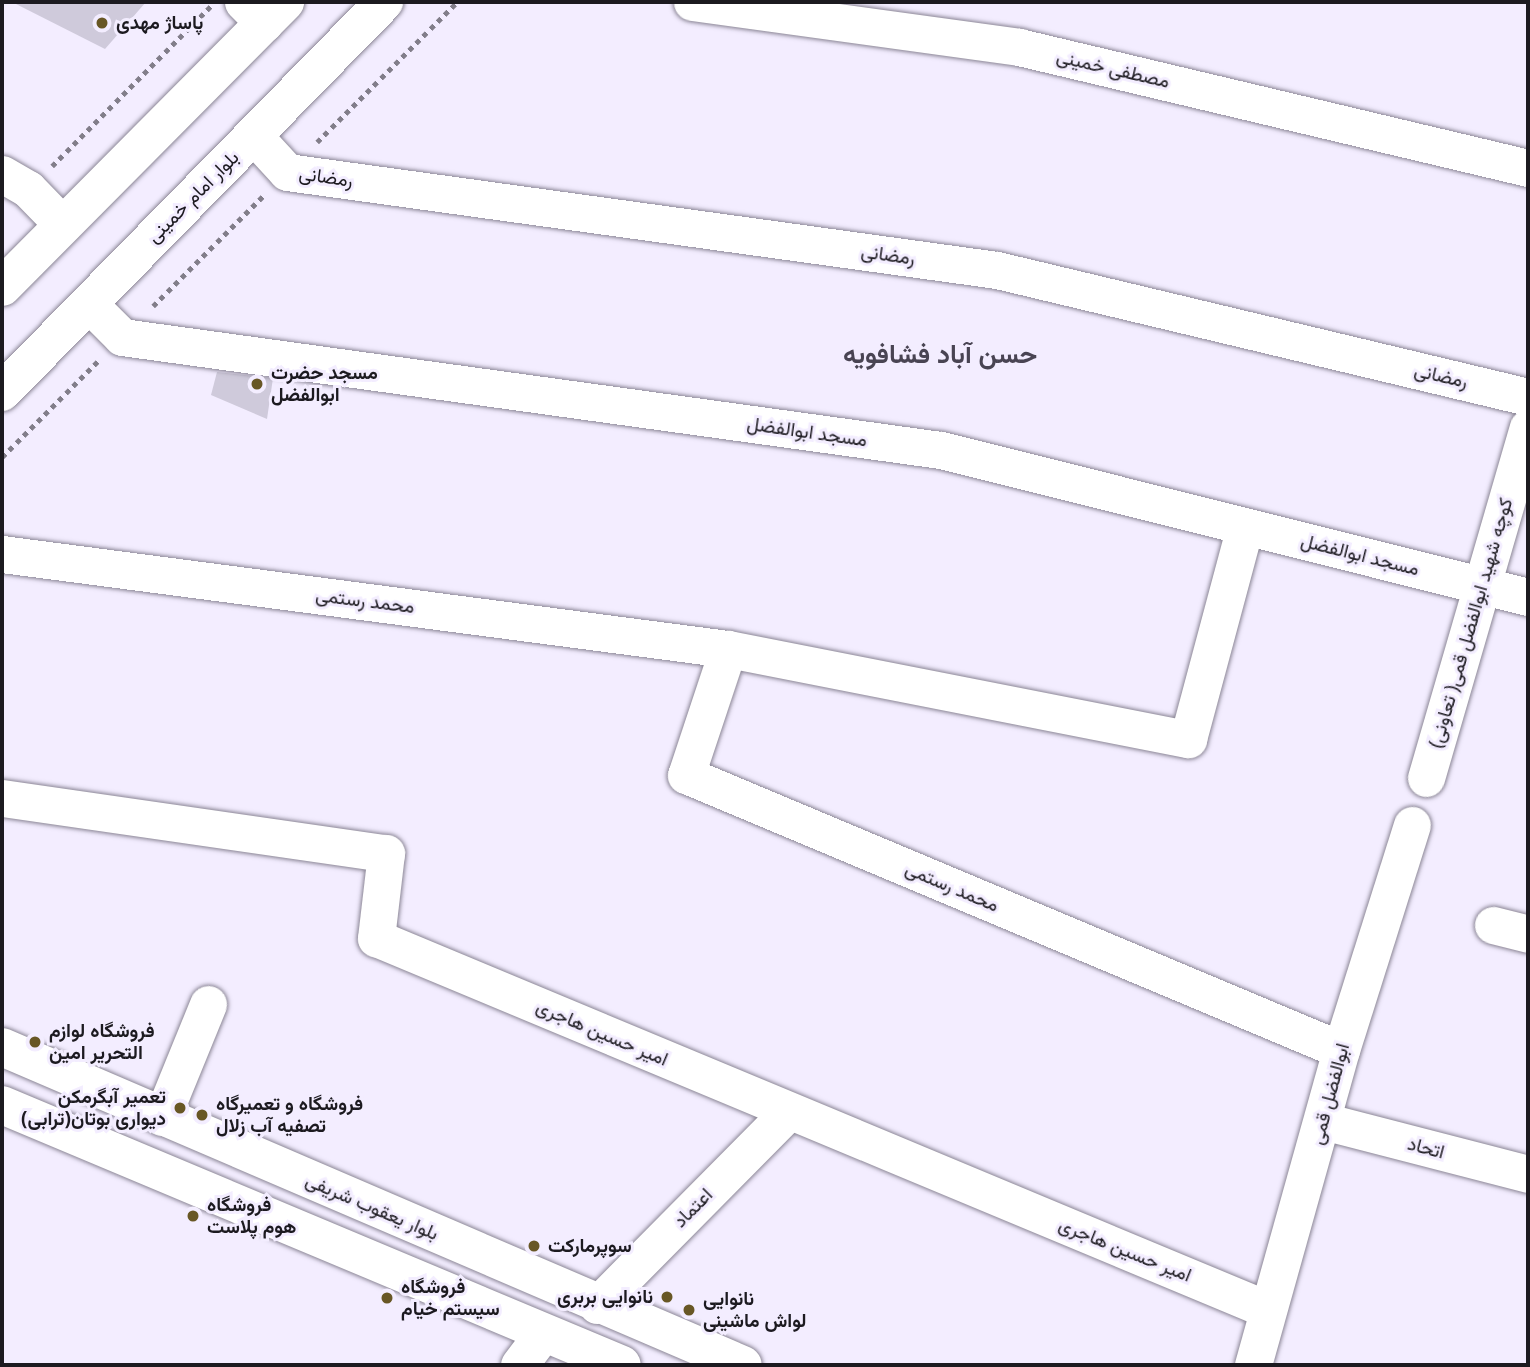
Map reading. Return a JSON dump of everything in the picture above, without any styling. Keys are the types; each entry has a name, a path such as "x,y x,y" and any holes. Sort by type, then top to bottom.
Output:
{"main road":[{"name":"بلوار امام خمینی","path":"2,392 384,2"},
{"path":"2,287 264,9"},
{"name":"بلوار یعقوب شریفی","path":"2,1047 597,1305 743,1365"},
{"path":"2,1105 622,1365"},
{"path":"543,1333 597,1305"}],"street":[{"name":"مصطفی خمینی","path":"692,2 1019,47 1528,168"},
{"name":"رمضانی","path":"253,135 287,172 996,270 1528,397"},
{"path":"15,182 63,225"},
{"path":"88,303 122,337"},
{"name":"مسجد ابوالفضل","path":"122,337 941,450 1528,597"},
{"name":"کوچه شهید ابوالفضل قمی( تعاونی)","path":"1426,778 1528,428"},
{"name":"محمد رستمی","path":"2,554 729,649 1188,738 1245,526"},
{"name":"محمد رستمی","path":"729,649 686,775 1341,1050"},
{"name":"امیر حسین هاجری","path":"2,798 386,853 376,938 1266,1308"},
{"name":"ابوالفضل قمی","path":"1254,1365 1266,1308 1323,1121 1341,1050 1412,825"},
{"path":"1493,925 1528,934"},
{"path":"162,1116 208,1004"},
{"name":"اعتماد","path":"597,1305 789,1111"},
{"name":"اتحاد","path":"1323,1121 1528,1174"},
{"path":"519,1365 543,1333"}],"path":[{"path":"15,182 215,2"},
{"path":"2,457 457,2"}],"building":[{"path":"12,2 146,2 105,49"},
{"path":"217,372 273,378 267,419 211,395"}],"place":[{"name":"پاساژ مهدی","path":"102,23"},
{"name":"مسجد حضرت ابوالفضل","path":"257,384"},
{"name":"فروشگاه لوازم التحریر امین","path":"35,1042"},
{"name":"تعمیر آبگرمکن دیواری بوتان(ترابی)","path":"180,1108"},
{"name":"فروشگاه و تعمیرگاه تصفیه آب زلال","path":"202,1115"},
{"name":"فروشگاه هوم پلاست","path":"193,1216"},
{"name":"سوپرمارکت","path":"534,1246"},
{"name":"نانوایی بربری","path":"667,1297"},
{"name":"فروشگاه سیستم خیام","path":"387,1298"},
{"name":"نانوایی لواش ماشینی","path":"689,1310"}],"district":[{"name":"حسن آباد فشافویه","path":"940,354"}]}
